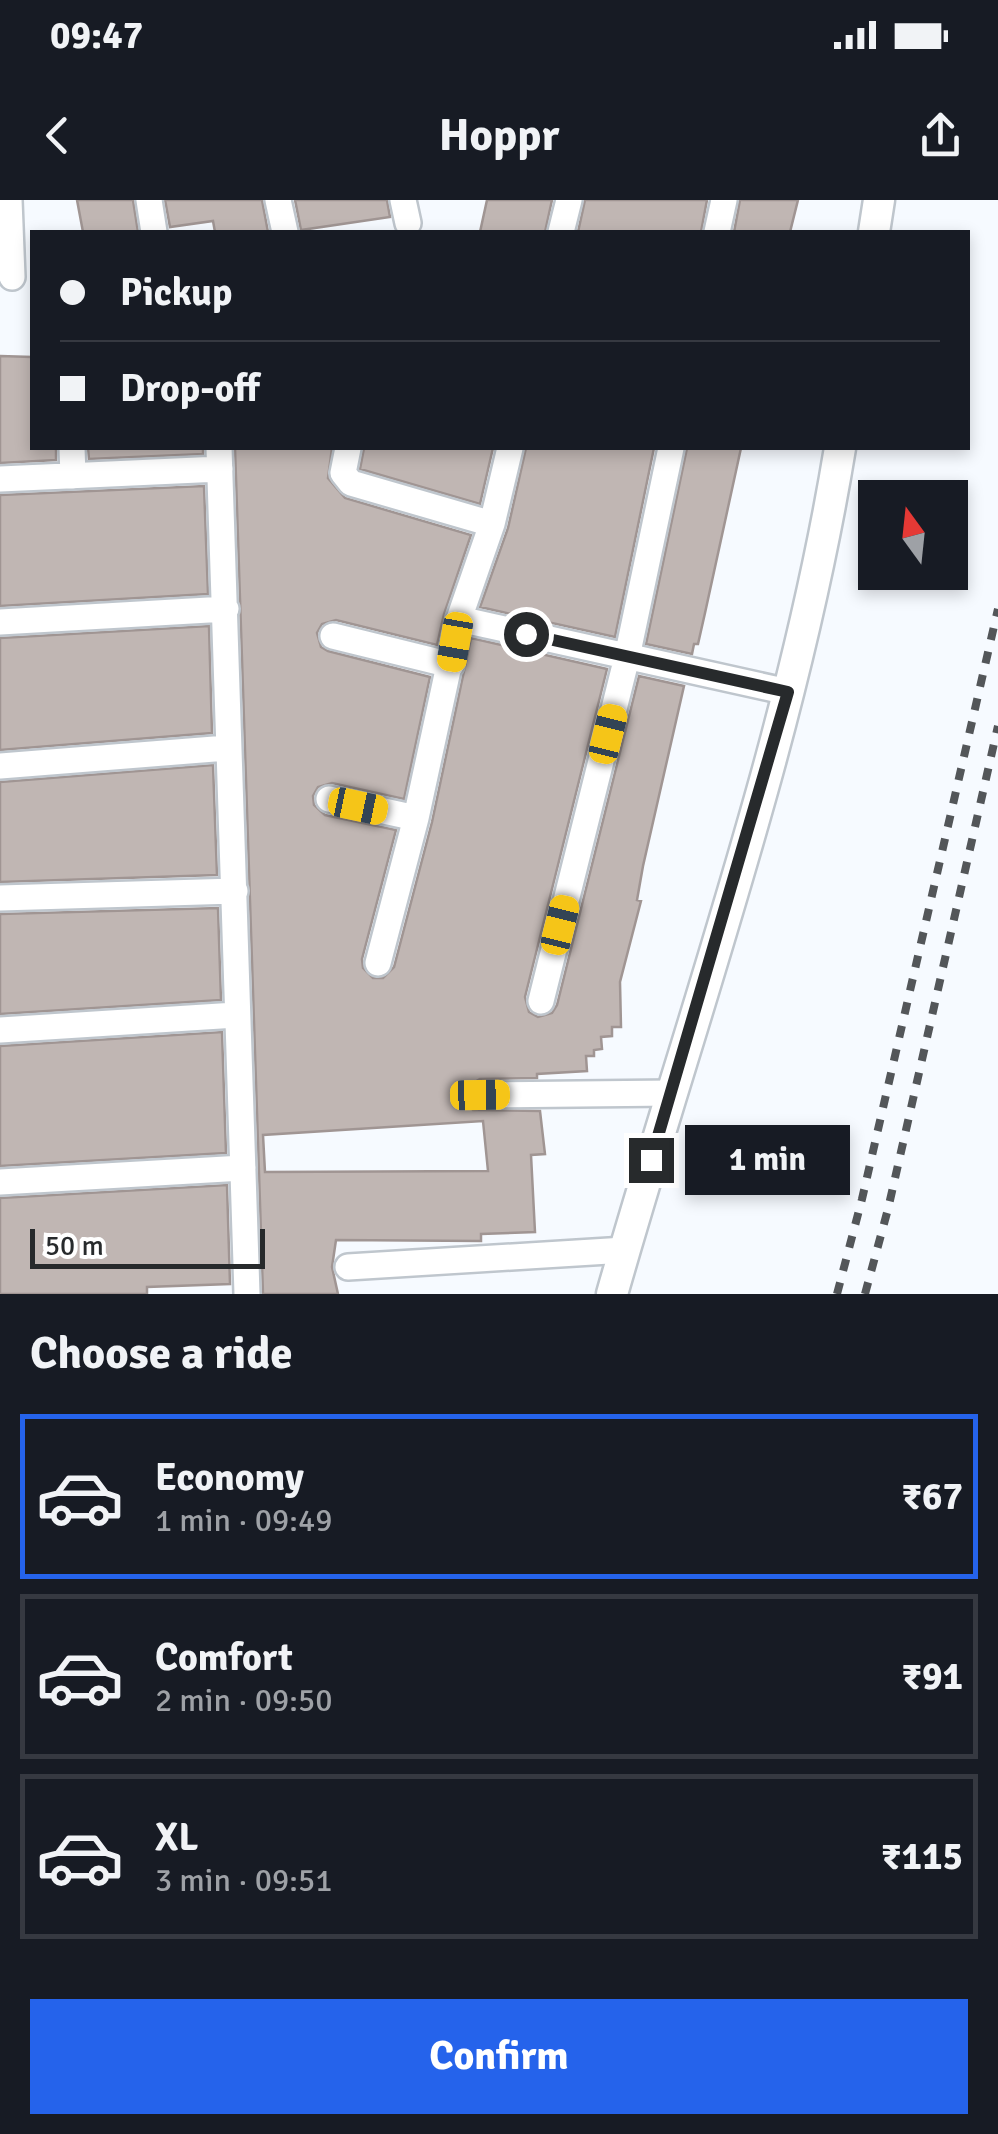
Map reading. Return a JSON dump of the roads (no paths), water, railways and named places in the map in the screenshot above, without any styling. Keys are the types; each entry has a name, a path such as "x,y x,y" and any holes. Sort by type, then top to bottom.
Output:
{"street":[{"path":"9,200 12,277"},
{"path":"149,200 154,230"},
{"path":"278,200 285,230"},
{"path":"562,230 569,200"},
{"path":"718,230 724,200"},
{"path":"874,230 879,200"},
{"path":"72,450 73,476"},
{"path":"348,450 343,473 351,483 492,524"},
{"path":"378,962 416,818 460,618 492,524 510,450"},
{"path":"541,1001 627,658 672,450"},
{"path":"612,1294 788,692 823,550 840,450"},
{"path":"0,479 73,476 220,458 247,1294"},
{"path":"0,622 226,609"},
{"path":"460,618 788,692"},
{"path":"332,636 451,664"},
{"path":"0,766 227,748"},
{"path":"329,799 416,818"},
{"path":"0,898 235,891"},
{"path":"0,1030 236,1015"},
{"path":"480,1095 674,1092"},
{"path":"0,1182 243,1168"},
{"path":"348,1267 624,1250"}],"railway":[{"path":"837,1294 998,609"},
{"path":"865,1294 888,1209 998,726"}]}
